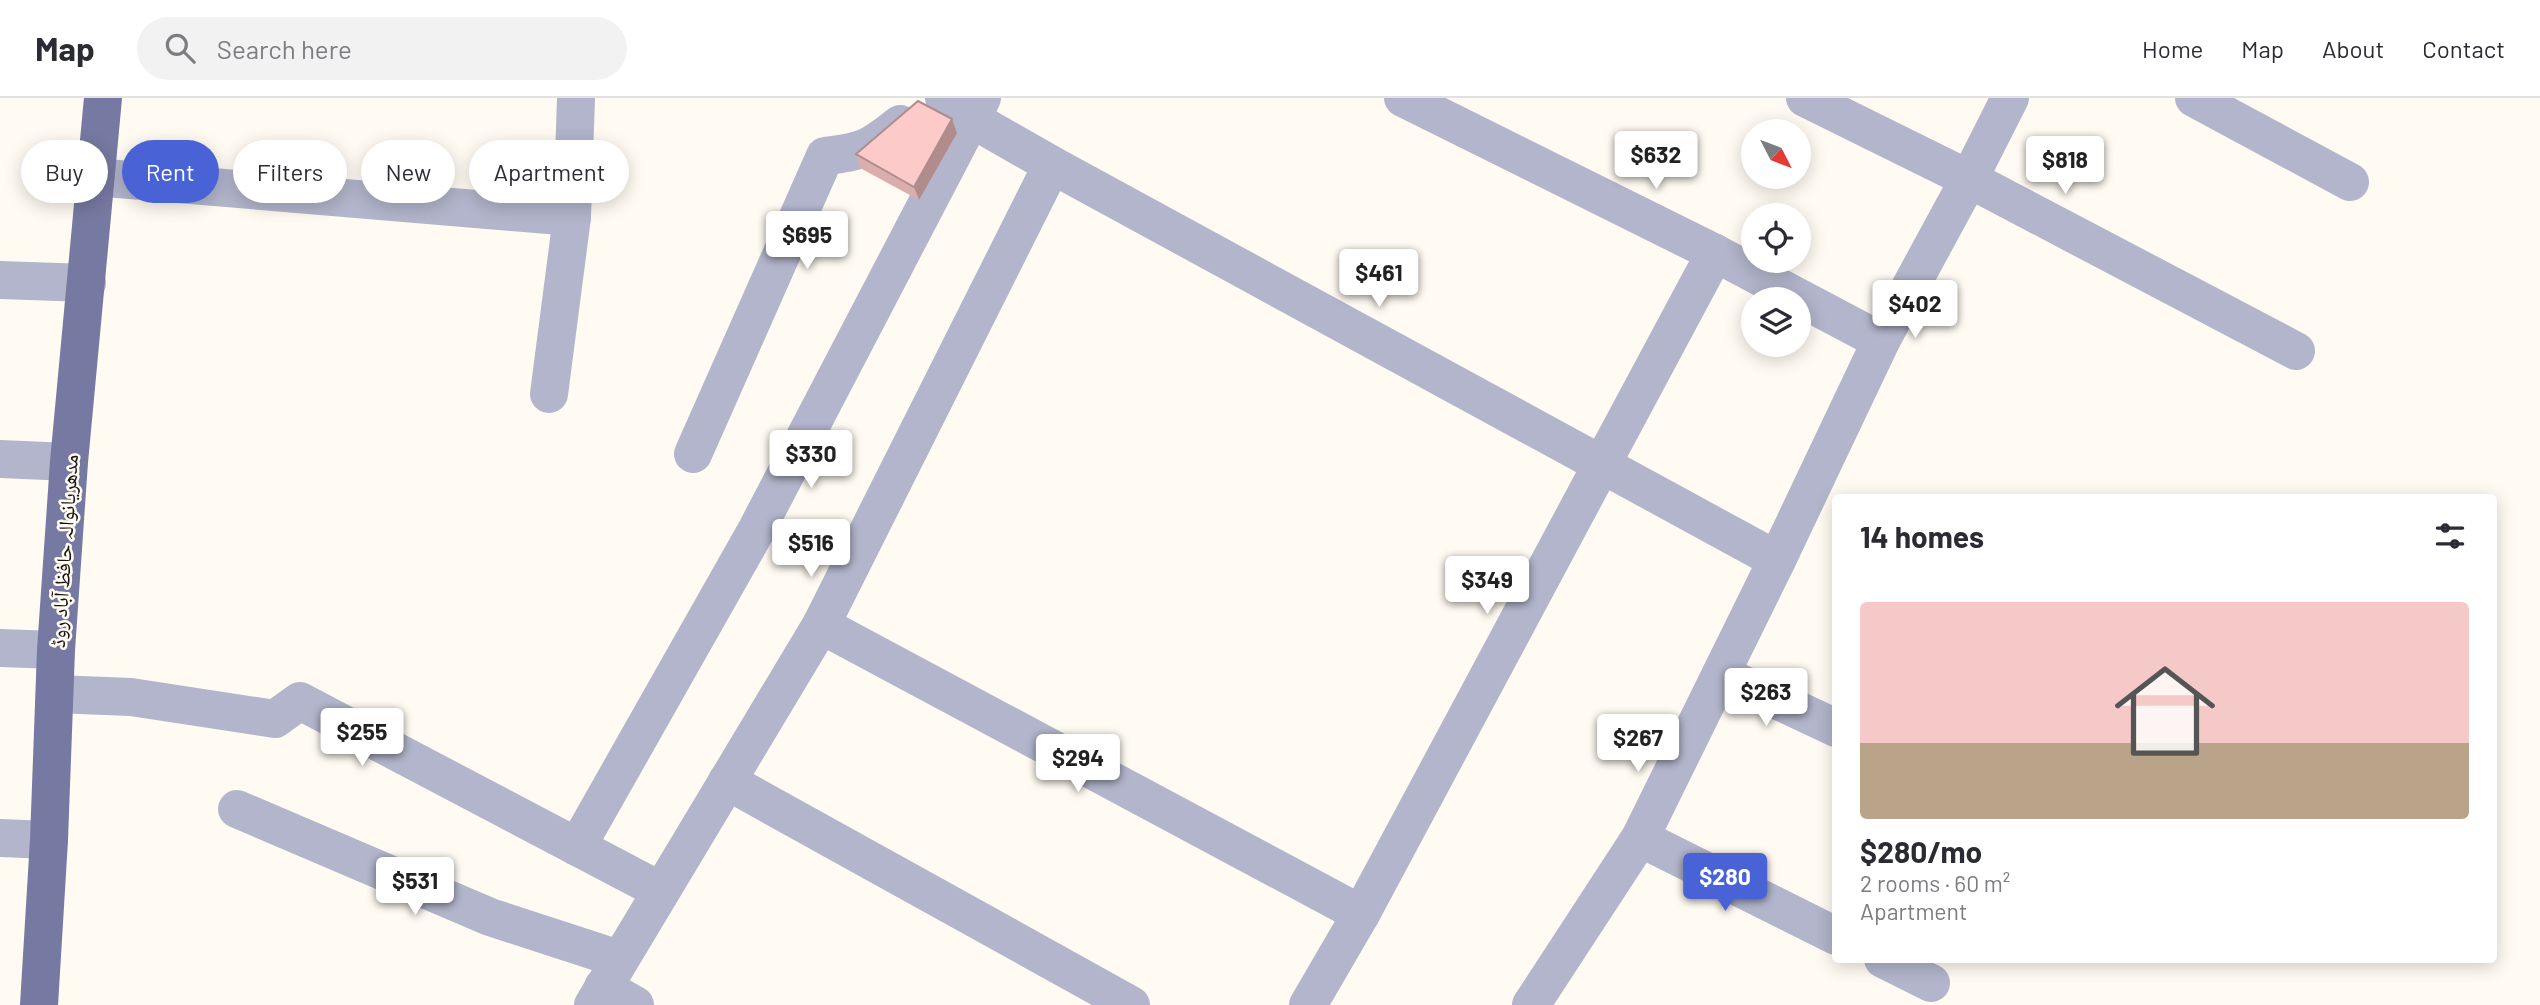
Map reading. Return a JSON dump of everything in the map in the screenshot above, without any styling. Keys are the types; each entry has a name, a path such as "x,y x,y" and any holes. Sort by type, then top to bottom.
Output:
{"main road":[{"name":"مدھریانوالہ حافظ آباد روڈ","path":"98,140 103,98"},
{"name":"مدھریانوالہ حافظ آباد روڈ","path":"39,1005 56,650 69,462 92,203"}],"street":[{"path":"549,394 572,217 576,98"},
{"path":"1403,98 1714,253 1881,341"},
{"path":"1805,98 1969,179 2296,351"},
{"path":"1531,1005 1640,838 1881,341 2010,98"},
{"path":"2202,100 2350,182"},
{"path":"692,454 825,156 858,152 877,143 927,101 959,103 1052,165 1777,560"},
{"path":"577,847 757,528 959,103"},
{"path":"237,809 490,917 612,989 661,891 821,625 1052,165"},
{"path":"108,178 572,217"},
{"path":"1308,1005 1361,914 1714,253"},
{"path":"0,280 87,283"},
{"path":"0,459 69,462"},
{"path":"821,625 1163,805 1361,914"},
{"path":"0,648 56,650"},
{"path":"1721,674 1832,727"},
{"path":"55,694 131,696 275,719 300,701 661,891"},
{"path":"727,781 1131,1005"},
{"path":"0,838 49,840"},
{"path":"1640,838 1832,934"},
{"path":"1890,963 1931,983"},
{"path":"39,1005 56,1005"}],"building":[{"path":"918,101 952,119 914,187 856,154"}]}
